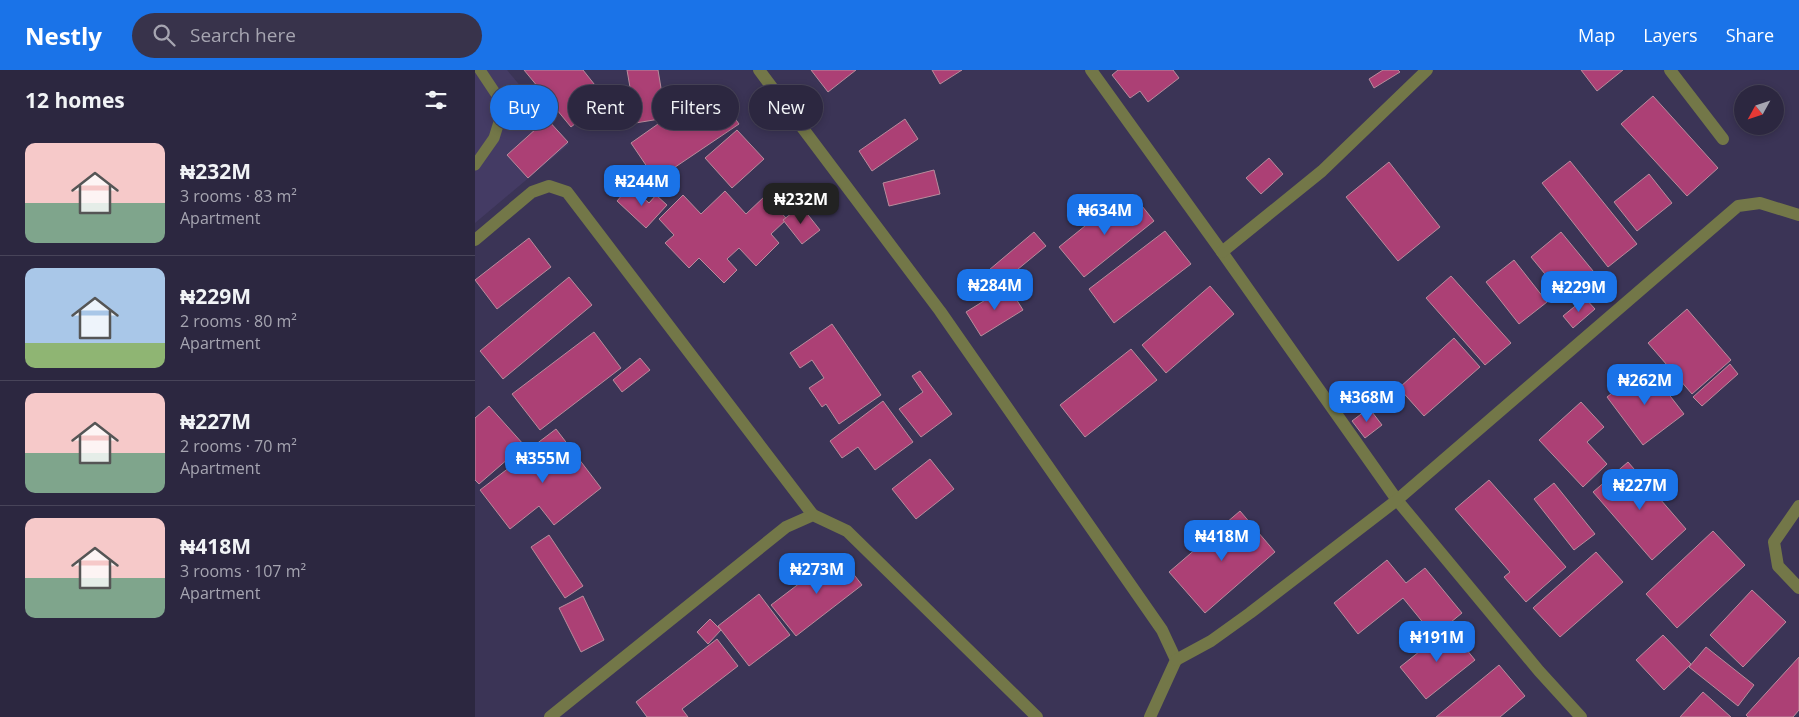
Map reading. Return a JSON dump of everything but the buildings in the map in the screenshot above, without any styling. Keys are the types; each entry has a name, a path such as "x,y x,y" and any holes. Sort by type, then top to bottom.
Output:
{"street":[{"path":"759,70 945,319 1144,603 1162,630 1175,660"},
{"path":"1091,70 1397,500 1539,672 1581,717"},
{"path":"1222,252 1322,171 1427,70"},
{"path":"1669,70 1723,139"},
{"path":"475,240 532,192 549,186 567,192 813,515 847,531 1037,717"},
{"path":"1150,717 1175,660 1211,641 1242,619 1397,500 1738,206 1760,203 1799,215"},
{"path":"1799,506 1774,542 1777,566 1799,588"},
{"path":"551,717 786,527 813,515"}],"lane":[{"path":"475,165 494,138 504,106 480,70"}],"shaded area":[{"path":"475,70 507,70 520,85 490,85 490,130 557,130 569,144 475,223"}]}
